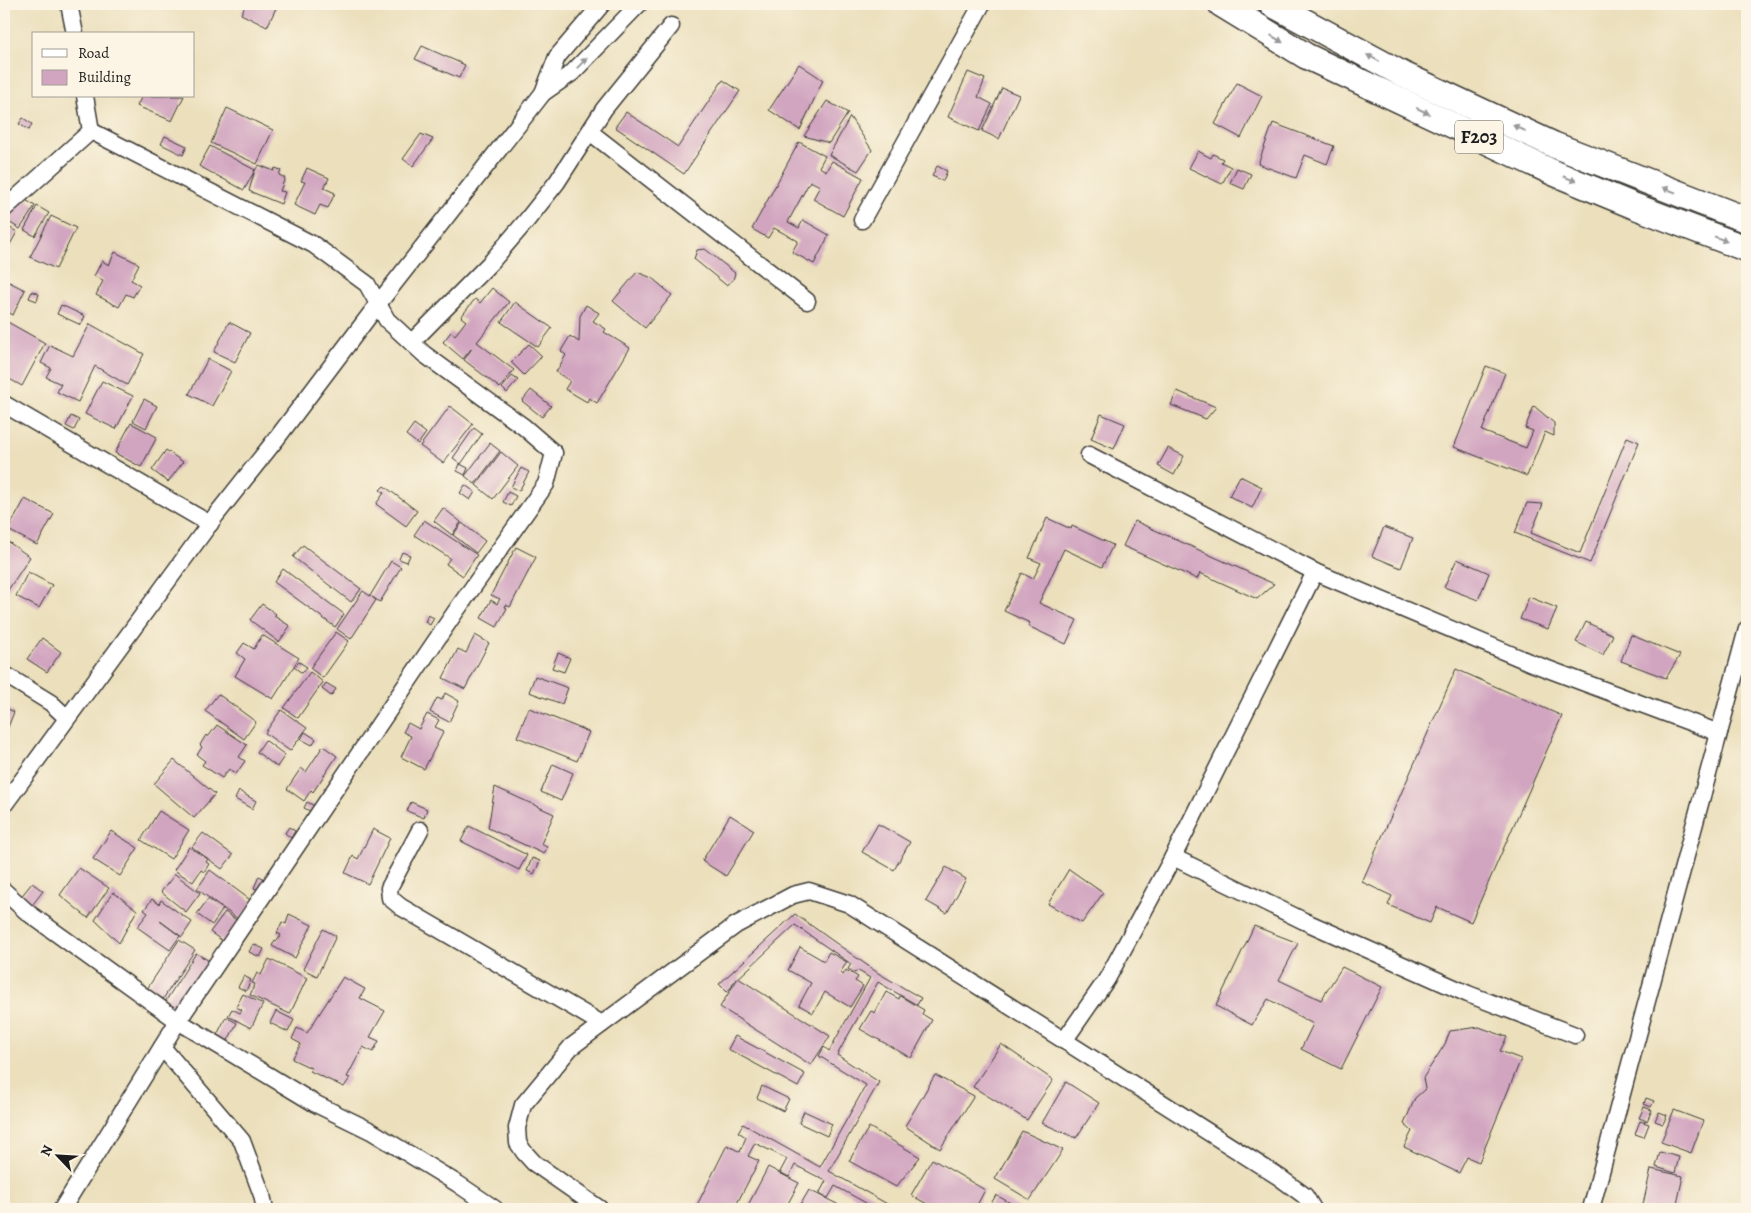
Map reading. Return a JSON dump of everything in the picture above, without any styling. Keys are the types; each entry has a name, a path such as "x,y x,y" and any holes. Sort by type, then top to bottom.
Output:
{"main road":[{"name":"F203","path":"1272,4 1404,74 1554,145 1747,220"},
{"name":"F203","path":"1237,8 1306,56 1554,173 1747,249"}],"street":[{"path":"69,4 74,32"},
{"path":"4,806 210,524 378,304 543,93 557,57 602,4"},
{"path":"543,93 572,73 639,4"},
{"path":"862,220 982,4"},
{"path":"412,342 492,261 557,182 630,75 671,26"},
{"path":"85,98 91,131"},
{"path":"62,1209 178,1021 456,611 546,484 554,454 524,427 424,354 386,320 367,284 314,245 91,131"},
{"path":"4,210 91,131"},
{"path":"590,132 807,301"},
{"path":"4,404 210,524"},
{"path":"1089,455 1315,572 1529,662 1719,733"},
{"path":"1064,1041 1107,979 1173,857 1315,572"},
{"path":"1591,1209 1747,629"},
{"path":"4,674 51,703 67,718"},
{"path":"420,830 389,888 390,898 401,907 602,1024"},
{"path":"1173,857 1304,921 1459,990 1575,1035"},
{"path":"4,891 27,912 178,1021 314,1103 371,1131 458,1184 494,1209"},
{"path":"600,1209 534,1163 518,1143 517,1128 523,1105 571,1047 736,925 793,896 809,891 849,904 1279,1177 1305,1196 1313,1209"},
{"path":"162,1047 242,1141 262,1195 265,1209"}],"building":[{"path":"246,4 278,4 267,27 241,14"},
{"path":"422,46 465,65 459,78 415,59"},
{"path":"799,64 823,80 800,130 769,110"},
{"path":"968,72 985,79 978,97 992,104 979,131 948,117"},
{"path":"723,80 740,91 684,174 615,127 626,112 678,147"},
{"path":"1237,83 1262,96 1241,138 1215,124"},
{"path":"1002,88 1019,95 999,139 982,131"},
{"path":"141,98 183,98 172,121 137,106"},
{"path":"827,101 848,113 829,143 804,136"},
{"path":"227,108 273,130 257,164 211,143"},
{"path":"850,117 872,150 858,171 829,155"},
{"path":"23,118 32,124 29,130 19,124"},
{"path":"1273,123 1334,146 1327,164 1305,155 1296,178 1258,164"},
{"path":"421,134 433,139 413,166 403,159"},
{"path":"165,136 187,146 183,155 161,144"},
{"path":"799,142 825,156 819,167 826,171 832,161 863,178 843,216 813,199 820,186 810,181 788,222 799,228 803,220 829,235 814,264 792,252 798,241 774,228 768,238 752,229"},
{"path":"210,146 255,170 244,190 199,166"},
{"path":"1198,151 1211,158 1213,154 1223,159 1221,162 1231,167 1222,184 1189,168"},
{"path":"259,165 274,171 275,168 281,170 279,175 285,178 280,191 285,192 281,204 249,191 255,170"},
{"path":"937,166 947,171 943,181 932,176"},
{"path":"307,168 329,178 324,188 335,193 328,208 320,205 315,215 294,205 305,182 301,181"},
{"path":"1237,168 1251,174 1244,189 1230,183"},
{"path":"12,191 35,206 20,229 4,219 4,203"},
{"path":"37,206 49,213 35,236 24,230"},
{"path":"51,216 76,228 56,269 30,257"},
{"path":"4,224 17,232 4,255"},
{"path":"705,249 735,273 733,280 726,285 694,259 697,250"},
{"path":"115,252 139,264 131,280 140,285 133,297 126,294 119,307 96,295 103,281 94,276 102,261 109,265"},
{"path":"637,272 652,278 672,295 645,328 613,301"},
{"path":"9,282 25,290 13,315 4,310 4,293"},
{"path":"492,288 509,302 477,342 514,370 500,388 464,360 472,348 463,359 443,342 451,332 455,335 466,321 461,317 475,299 480,303"},
{"path":"32,291 39,294 37,301 29,298"},
{"path":"515,302 552,328 538,347 501,322"},
{"path":"61,305 85,316 81,325 57,314"},
{"path":"586,305 599,313 593,321 606,329 604,332 630,348 597,403 589,398 587,402 565,389 570,381 556,372 566,355 561,351 570,336 579,342 580,316"},
{"path":"4,320 45,343 22,386 4,376"},
{"path":"229,322 250,333 235,362 214,352"},
{"path":"90,324 144,354 127,385 95,366 78,402 57,392 61,384 46,377 51,368 41,363 50,345 73,356"},
{"path":"529,344 542,356 524,375 511,362"},
{"path":"208,359 231,371 212,406 189,394"},
{"path":"1486,366 1505,373 1482,431 1526,448 1533,431 1525,428 1534,406 1554,423 1554,436 1545,432 1527,476 1454,447"},
{"path":"512,376 518,380 507,393 502,388"},
{"path":"102,381 133,396 116,429 85,414"},
{"path":"531,390 551,406 542,417 522,401"},
{"path":"1177,391 1216,407 1206,419 1171,405"},
{"path":"144,399 157,406 146,428 133,421"},
{"path":"450,406 473,424 443,463 420,446"},
{"path":"1101,414 1125,424 1114,449 1091,439"},
{"path":"71,416 79,420 74,430 66,426"},
{"path":"131,423 157,437 141,467 115,453"},
{"path":"414,424 426,433 418,444 406,435"},
{"path":"474,428 482,434 461,464 453,458"},
{"path":"1627,437 1639,442 1590,563 1515,533 1527,503 1543,504 1531,533 1580,553"},
{"path":"490,443 500,451 475,484 465,476"},
{"path":"1168,448 1184,456 1174,475 1158,466"},
{"path":"166,450 183,462 168,482 152,470"},
{"path":"501,452 518,466 493,499 476,485"},
{"path":"460,464 468,468 465,475 457,471"},
{"path":"521,468 529,472 519,491 511,487"},
{"path":"1240,476 1262,487 1252,508 1229,496"},
{"path":"465,485 475,492 470,500 460,493"},
{"path":"384,486 417,511 406,526 376,504 384,493 380,490"},
{"path":"508,492 516,496 511,506 503,502"},
{"path":"25,499 54,514 37,545 8,530"},
{"path":"443,508 461,522 452,535 434,521"},
{"path":"1047,518 1071,529 1072,526 1113,545 1102,567 1064,549 1039,603 1077,620 1066,644 1028,626 1030,623 1004,611 1022,573 1033,579 1041,563 1029,558"},
{"path":"424,520 477,555 463,576 446,564 450,558 414,535"},
{"path":"1135,521 1274,584 1257,599 1200,573 1197,579 1123,546"},
{"path":"462,523 485,541 476,553 453,535"},
{"path":"1384,527 1413,538 1401,568 1372,556"},
{"path":"4,539 30,557 4,596"},
{"path":"303,545 361,589 351,602 293,557"},
{"path":"516,547 536,557 510,607 506,605 505,607 507,608 497,627 481,618 491,600 497,604 500,599 491,595"},
{"path":"402,552 410,555 407,562 399,559"},
{"path":"1457,559 1489,573 1478,600 1444,587"},
{"path":"391,561 401,567 380,602 372,597 376,600 351,639 337,629 363,591 370,596"},
{"path":"283,569 344,614 335,627 274,582"},
{"path":"28,572 52,585 39,608 16,596"},
{"path":"1529,597 1557,608 1548,629 1520,619"},
{"path":"262,604 276,614 274,616 290,626 279,642 250,620"},
{"path":"428,615 434,618 430,625 425,622"},
{"path":"1586,622 1613,635 1603,655 1576,642"},
{"path":"336,632 349,641 323,678 310,668"},
{"path":"262,635 299,658 273,699 235,676 245,659 237,653 244,643 254,649"},
{"path":"475,635 489,643 465,689 443,678 458,649 466,653"},
{"path":"1631,635 1680,655 1666,678 1621,661"},
{"path":"42,638 61,652 47,672 27,659"},
{"path":"558,653 570,658 564,672 552,668"},
{"path":"299,662 307,667 302,673 294,667"},
{"path":"1456,669 1562,716 1471,922 1437,907 1430,923 1388,905 1392,896 1362,882"},
{"path":"310,672 323,682 298,718 284,708"},
{"path":"535,676 568,688 562,704 529,692"},
{"path":"326,683 336,689 331,696 322,689"},
{"path":"445,693 459,701 449,722 430,712 437,698 442,700"},
{"path":"218,694 256,722 244,739 205,711"},
{"path":"4,707 14,712 4,737"},
{"path":"529,708 589,732 577,761 517,737"},
{"path":"281,710 307,728 290,751 265,733"},
{"path":"427,714 439,720 435,727 444,731 424,769 401,757 411,736 403,732 408,723 419,729"},
{"path":"217,725 247,745 239,757 245,761 236,774 229,769 222,778 202,765 205,761 197,755 206,735 208,737"},
{"path":"305,732 316,739 312,745 301,739"},
{"path":"265,740 285,755 277,767 257,752"},
{"path":"323,746 337,756 313,792 311,790 304,801 287,789 301,768 306,772"},
{"path":"174,760 215,794 194,818 154,784"},
{"path":"553,764 573,773 561,801 541,792"},
{"path":"495,787 554,814 541,844 547,847 544,854 488,828"},
{"path":"239,791 256,801 252,809 235,799"},
{"path":"307,802 315,806 312,812 304,808"},
{"path":"411,802 427,809 424,818 407,811"},
{"path":"159,811 189,830 171,859 141,840"},
{"path":"730,815 754,830 726,876 702,861"},
{"path":"878,824 910,842 894,870 862,852"},
{"path":"469,826 527,855 519,870 461,841"},
{"path":"289,827 295,831 291,838 285,833"},
{"path":"373,829 390,838 368,884 345,873 353,856 358,859"},
{"path":"111,831 138,848 120,876 93,859"},
{"path":"203,833 233,855 222,869 192,847"},
{"path":"189,847 208,859 206,862 209,864 204,872 201,870 193,882 174,870"},
{"path":"532,858 540,861 534,874 527,871"},
{"path":"946,867 966,879 947,913 926,901"},
{"path":"79,868 109,888 88,918 60,895"},
{"path":"1069,869 1103,893 1082,923 1048,904"},
{"path":"210,870 253,902 239,920 197,889"},
{"path":"175,874 200,893 186,912 161,892"},
{"path":"259,876 267,880 261,891 254,888"},
{"path":"32,883 43,891 27,912 16,903"},
{"path":"113,892 137,910 119,943 95,920"},
{"path":"152,899 159,904 161,900 192,922 182,937 160,921 180,936 170,950 137,927 148,913 144,910"},
{"path":"208,899 223,909 212,925 197,914"},
{"path":"225,912 239,922 224,942 210,932"},
{"path":"289,914 312,925 295,958 272,946 281,935 277,933 282,922 286,924"},
{"path":"795,914 878,973 921,998 917,1005 878,982 837,1055 879,1082 829,1171 896,1209 863,1209 866,1203 835,1186 828,1198 819,1194 826,1181 795,1165 789,1177 780,1172 787,1159 755,1143 748,1156 759,1161 734,1209 695,1209 727,1145 740,1152 746,1137 738,1132 743,1124 820,1167 866,1085 819,1056 824,1047 829,1051 870,978 857,970 855,973 848,969 851,964 795,925 732,984 727,992 719,984"},
{"path":"1254,926 1298,943 1279,980 1321,1000 1342,967 1382,987 1341,1069 1301,1049 1313,1024 1268,999 1252,1025 1216,1006"},
{"path":"323,929 336,936 317,976 303,969"},
{"path":"179,940 195,950 163,999 147,989"},
{"path":"253,944 264,949 260,957 249,952"},
{"path":"800,947 824,961 829,952 847,962 840,973 843,975 846,970 858,977 855,981 863,986 850,1007 825,992 813,1013 799,1005 811,983 788,970"},
{"path":"196,953 211,962 180,1011 165,1002"},
{"path":"269,959 307,978 290,1014 250,995 255,984 252,983 257,973 261,975"},
{"path":"244,976 251,980 246,991 238,987"},
{"path":"343,977 365,989 360,998 385,1011 370,1037 379,1041 373,1052 363,1047 347,1077 350,1078 344,1087 310,1071 311,1068 292,1059 301,1044 292,1039 297,1028 307,1033"},
{"path":"738,978 830,1036 811,1065 720,1007"},
{"path":"886,992 899,999 900,996 924,1010 922,1014 932,1020 911,1058 860,1029 871,1011 875,1013"},
{"path":"243,994 263,1004 251,1028 228,1016 232,1009 240,1013 242,1010 236,1007"},
{"path":"276,1011 294,1020 288,1032 270,1023"},
{"path":"226,1017 237,1023 225,1046 214,1041"},
{"path":"1479,1027 1507,1037 1500,1051 1521,1059 1479,1162 1467,1157 1459,1173 1404,1147 1412,1131 1404,1124 1415,1098 1425,1089 1423,1078 1445,1044 1450,1031"},
{"path":"735,1036 805,1074 798,1087 728,1049"},
{"path":"1001,1044 1053,1080 1027,1120 973,1087"},
{"path":"935,1075 974,1096 940,1149 905,1126"},
{"path":"1066,1082 1099,1103 1076,1138 1042,1123"},
{"path":"762,1086 789,1099 783,1111 757,1098"},
{"path":"1646,1098 1654,1101 1651,1107 1644,1104"},
{"path":"1644,1107 1652,1110 1647,1121 1639,1118"},
{"path":"1674,1110 1703,1121 1691,1153 1661,1142"},
{"path":"804,1111 832,1124 827,1136 799,1123"},
{"path":"1659,1112 1667,1115 1663,1124 1655,1121"},
{"path":"1640,1121 1649,1124 1644,1137 1635,1134"},
{"path":"869,1127 920,1157 896,1187 849,1161"},
{"path":"1022,1131 1063,1150 1030,1200 995,1179"},
{"path":"1660,1152 1679,1157 1675,1173 1656,1167"},
{"path":"932,1159 985,1190 975,1209 936,1209 911,1195"},
{"path":"768,1167 799,1183 785,1209 746,1209"},
{"path":"1651,1169 1683,1176 1676,1209 1642,1209"},
{"path":"809,1190 839,1205 837,1209 798,1209"},
{"path":"996,1195 1021,1209 988,1209"}]}
